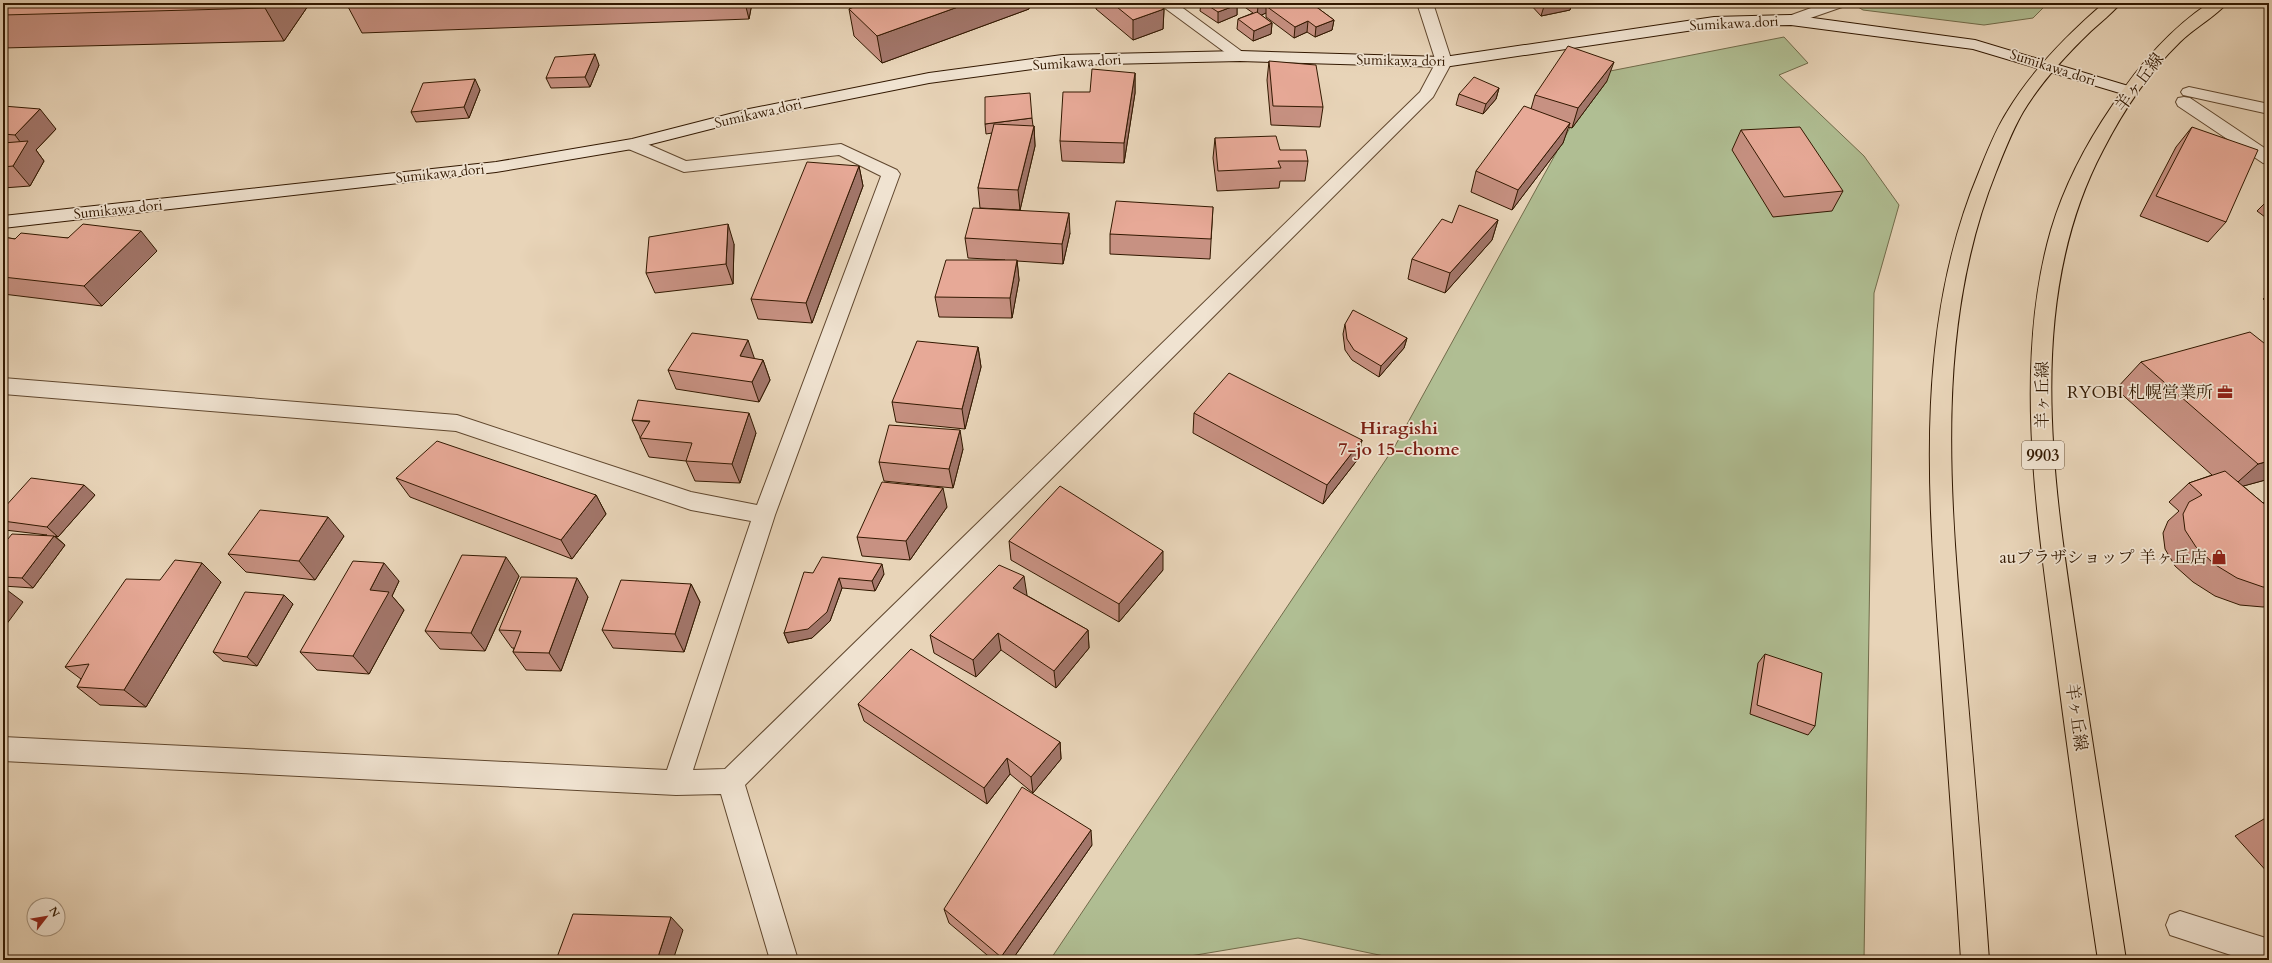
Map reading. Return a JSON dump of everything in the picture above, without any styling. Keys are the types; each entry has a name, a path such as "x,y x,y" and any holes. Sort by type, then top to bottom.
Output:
{"main road":[{"path":"1975,956 1944,557 1940,416 1945,330 1963,238 1985,174 2015,112 2048,67 2073,40 2113,3"},
{"name":"羊ヶ丘線","path":"2112,960 2046,508 2041,422 2042,352 2049,281 2065,215 2092,152 2146,67 2178,34 2201,15 2219,3"}],"street":[{"path":"1166,3 1240,56"},
{"path":"3,749 676,783 731,781 1427,94 1444,62 1425,3"},
{"path":"1791,20 1840,3"},
{"name":"Sumikawa dori","path":"3,222 496,167 632,144 749,114 929,78 1062,60 1240,56 1444,62 1714,22 1791,20 1854,27 1975,45 2002,51 2048,67 2130,91"},
{"path":"2269,108 2189,92 2269,144"},
{"path":"2184,102 2269,159"},
{"path":"632,144 684,166 841,149 892,174 764,516 676,783"},
{"path":"3,386 457,423 691,501 764,516"},
{"path":"731,781 784,960"},
{"path":"2180,925 2269,953"}],"green space":[{"path":"1882,3 2048,3 2033,18 1984,25 1863,10 1858,7"},
{"path":"1784,37 1808,63 1779,75 1864,156 1899,205 1874,293 1864,960 1403,960 1298,938 1166,960 1050,960 1395,446 1600,73"}],"building":[{"path":"3,3 268,3 265,8 3,15"},
{"path":"864,3 969,3 877,36 849,9"},
{"path":"1112,3 1156,3 1164,9 1133,20"},
{"path":"1204,3 1236,3 1237,5 1218,12"},
{"path":"1253,3 1266,3 1258,6"},
{"path":"1276,3 1311,3 1334,20 1316,27 1308,21 1295,27 1266,6"},
{"path":"1257,12 1272,23 1254,31 1238,19"},
{"path":"1568,46 1614,62 1578,108 1535,95"},
{"path":"595,54 585,77 546,78 555,57"},
{"path":"1269,61 1316,65 1323,107 1273,106"},
{"path":"1092,69 1135,73 1124,143 1060,141 1063,92 1090,92"},
{"path":"1474,77 1499,88 1486,104 1459,94"},
{"path":"475,79 464,107 411,112 423,83"},
{"path":"1030,93 1032,118 985,124 985,97"},
{"path":"3,106 40,109 15,135 3,134"},
{"path":"1524,106 1570,123 1518,190 1476,171"},
{"path":"994,124 1034,126 1018,190 978,188"},
{"path":"1800,127 1843,191 1784,197 1741,130"},
{"path":"2192,127 2258,150 2226,222 2156,196"},
{"path":"1276,136 1280,150 1306,150 1308,161 1278,161 1281,168 1218,171 1215,138"},
{"path":"28,141 13,166 3,167 3,143"},
{"path":"807,162 859,166 806,303 751,299"},
{"path":"1116,201 1213,207 1211,239 1110,234"},
{"path":"1459,205 1498,220 1450,273 1412,259 1442,219 1452,223"},
{"path":"973,208 1069,213 1062,244 965,238"},
{"path":"83,224 141,231 84,286 3,277 3,237 15,239 21,233 68,238"},
{"path":"728,224 726,264 646,273 649,237"},
{"path":"946,260 1017,260 1010,298 935,297"},
{"path":"1353,310 1407,338 1381,366 1354,350 1347,339 1345,324"},
{"path":"2250,332 2269,347 2269,461 2258,464 2141,362"},
{"path":"692,333 748,340 740,356 763,360 752,382 668,370"},
{"path":"917,341 978,347 962,409 892,402"},
{"path":"1229,373 1362,440 1327,485 1194,413"},
{"path":"638,400 749,413 732,464 686,461 692,443 640,438 650,421 632,420"},
{"path":"889,425 960,430 949,469 879,462"},
{"path":"437,441 596,495 561,540 396,478"},
{"path":"2225,471 2269,508 2269,587 2263,587 2237,578 2214,564 2196,547 2185,530 2183,514 2189,502 2202,495 2189,483"},
{"path":"31,478 84,485 47,527 3,521 3,509"},
{"path":"882,482 943,488 906,541 857,537"},
{"path":"1060,486 1163,551 1119,604 1009,541"},
{"path":"260,510 328,517 299,561 228,554"},
{"path":"12,534 54,536 22,578 3,577 3,545"},
{"path":"462,555 506,557 471,633 425,631"},
{"path":"822,557 882,564 872,581 839,578 827,612 808,629 784,633 804,572 813,573"},
{"path":"175,560 202,563 124,690 77,687 89,664 65,667 126,579 160,580"},
{"path":"353,561 384,563 370,590 389,592 353,656 300,652"},
{"path":"999,565 1024,576 1013,588 1088,630 1054,671 998,633 973,660 930,635"},
{"path":"521,577 577,578 549,653 513,652 521,631 499,630"},
{"path":"621,580 691,584 675,634 602,630"},
{"path":"245,592 284,595 247,657 213,652"},
{"path":"911,649 1060,742 1031,777 1007,758 984,788 858,704"},
{"path":"1765,654 1822,673 1815,726 1757,705"},
{"path":"1022,787 1091,830 1001,957 944,909"},
{"path":"573,914 671,917 657,960 556,960"}],"place":[{"name":"RYOBI 札幌営業所","path":"2225,392"},
{"name":"auプラザショップ 羊ヶ丘店","path":"2219,557"}],"district":[{"name":"Hiragishi 7-jo 15-chome","path":"1399,438"}]}
